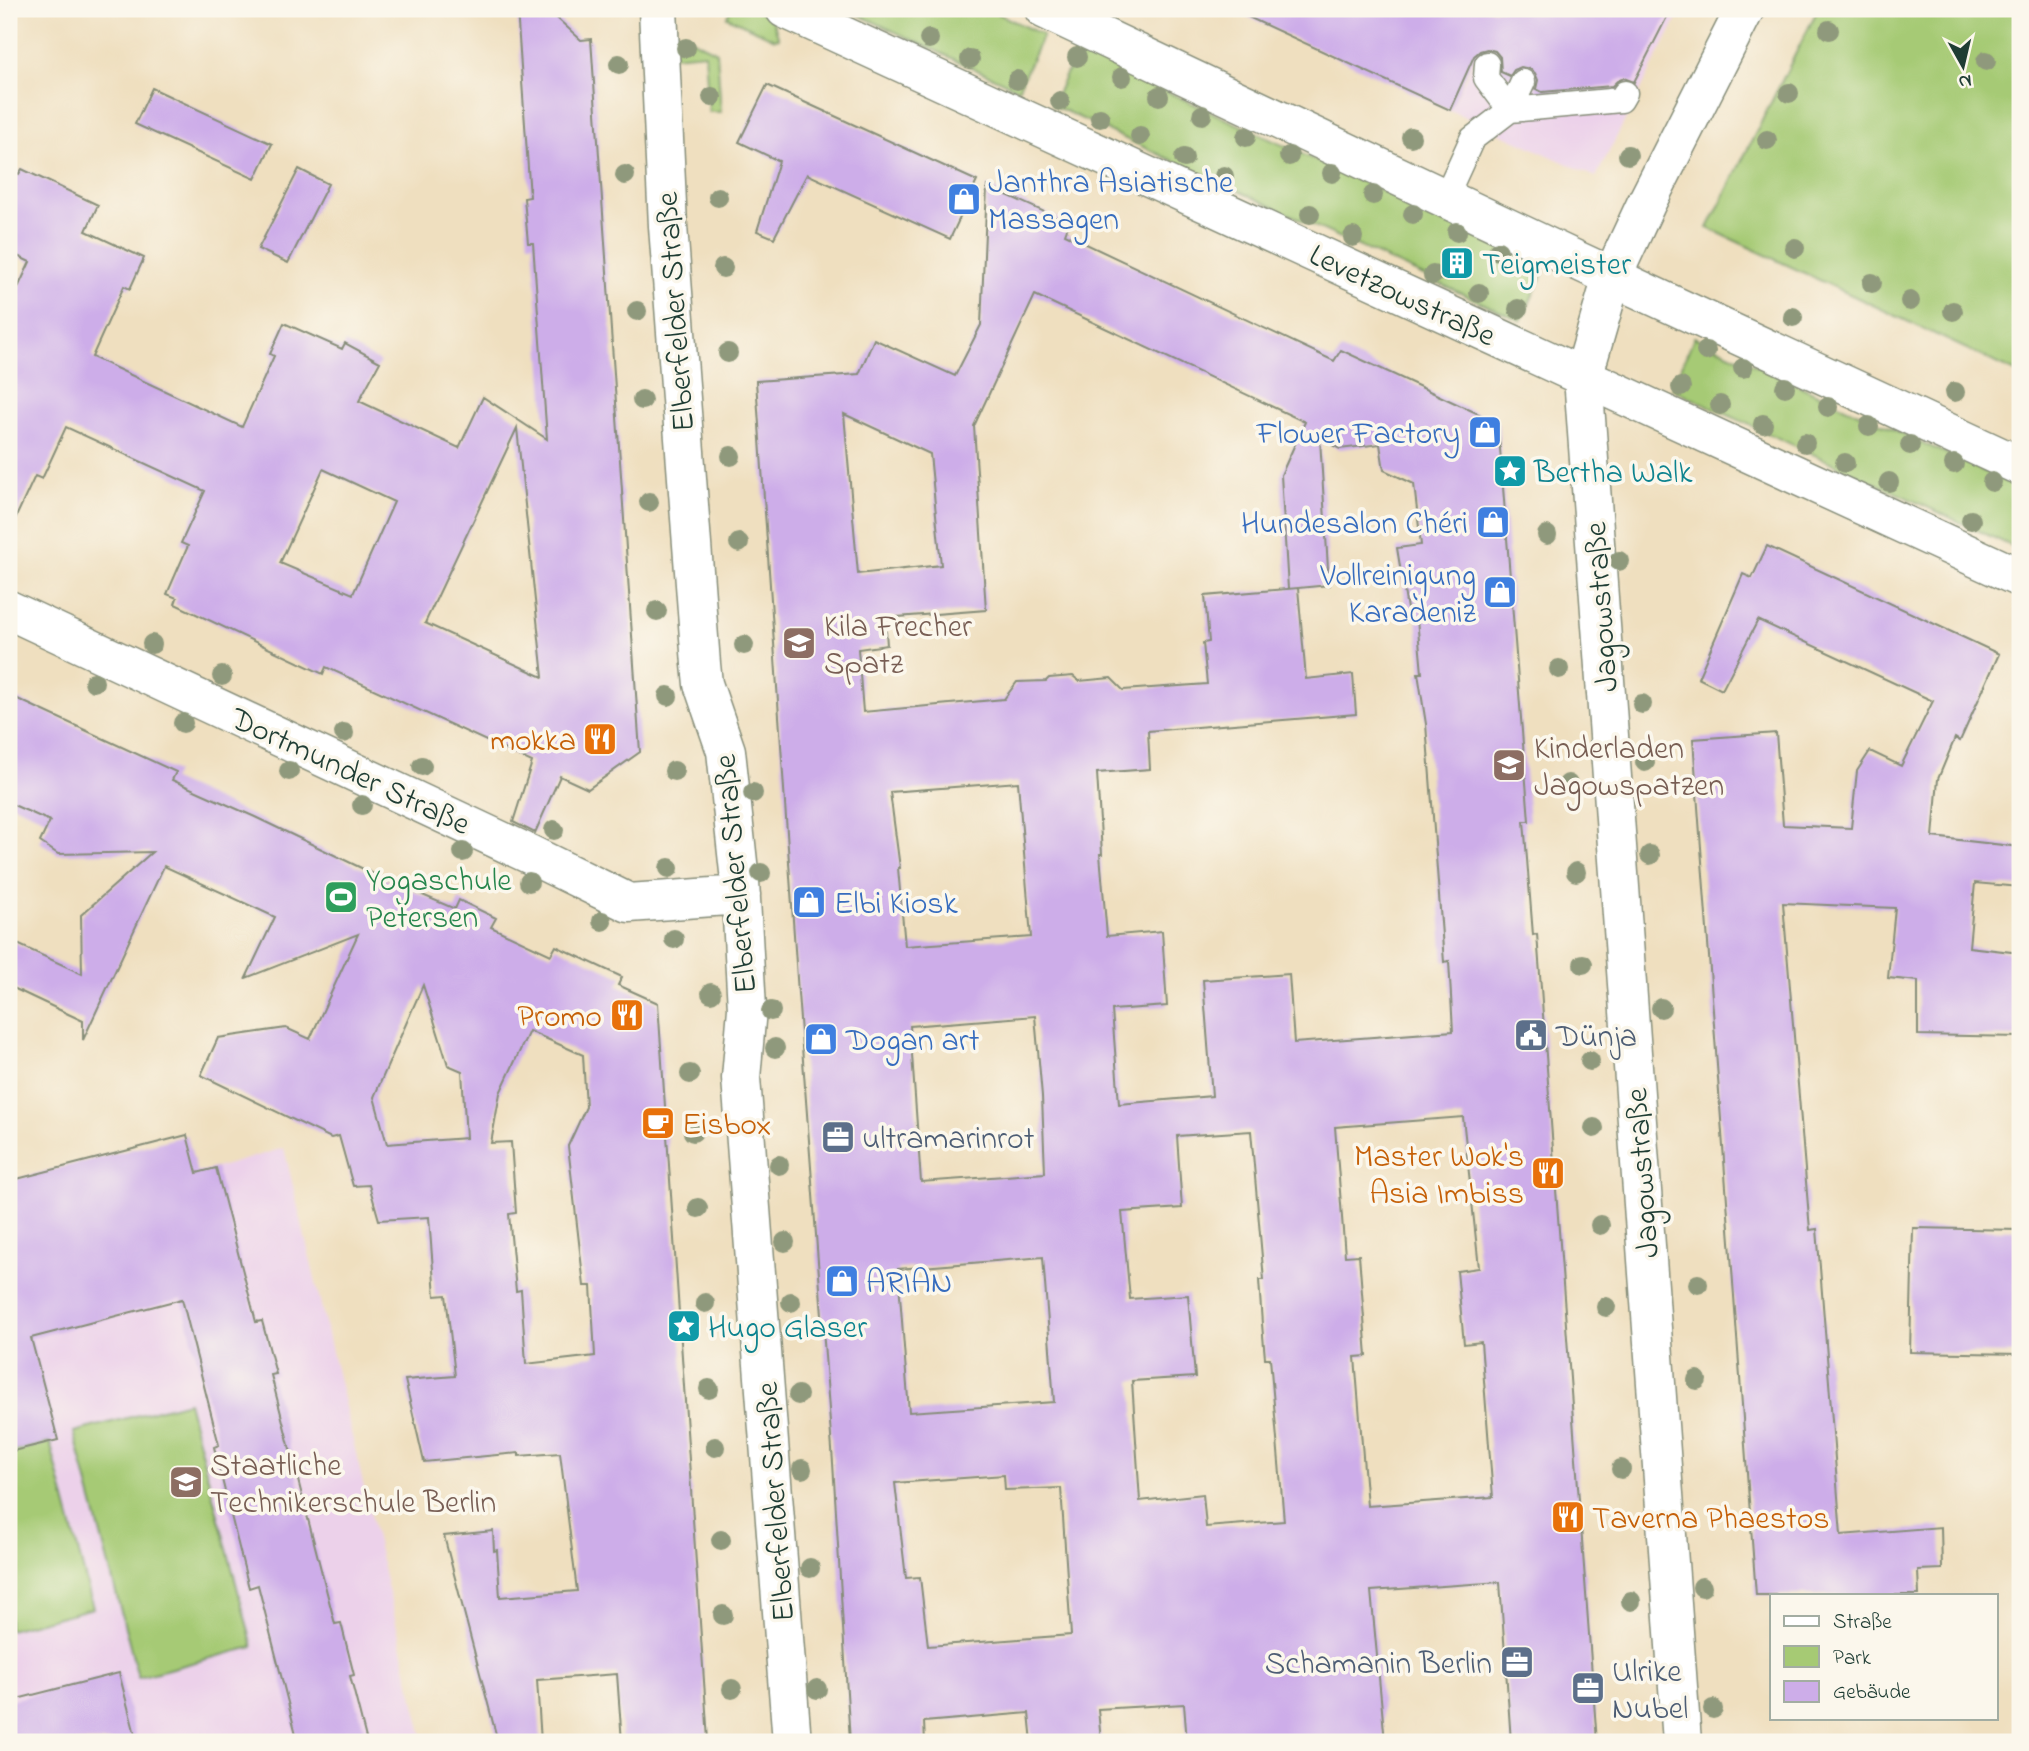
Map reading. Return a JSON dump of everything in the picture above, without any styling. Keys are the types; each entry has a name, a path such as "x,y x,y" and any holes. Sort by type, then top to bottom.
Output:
{"street":[{"name":"Elberfelder Straße","path":"658,9 666,191 701,664 703,684 726,751 741,895 747,1009 741,1078 792,1742"},
{"name":"Levetzowstraße","path":"785,9 2020,578"},
{"path":"1044,9 2020,466"},
{"name":"Jagowstraße","path":"1682,1742 1583,377 1612,277 1741,10"},
{"name":"Dortmunder Straße","path":"9,610 629,903 741,895"}],"lane":[{"path":"1486,64 1486,78 1510,110"},
{"path":"1445,198 1472,139 1510,110 1523,82"},
{"path":"1510,110 1571,100 1621,100 1625,93"}],"shaded area":[{"path":"1499,9 1682,9 1596,177 1450,110"},
{"name":"Staatliche Technikerschule Berlin","path":"284,1148 424,1742 9,1742 9,1222"}],"green space":[{"path":"731,9 754,9 771,17 779,38 775,39 727,17"},
{"path":"846,9 988,9 1043,35 1018,89"},
{"path":"1818,9 2020,9 2020,374 1708,228"},
{"path":"673,30 717,52 721,112 709,112 705,53 674,56"},
{"path":"1077,50 1546,267 1521,321 1052,105"},
{"path":"1694,337 2020,488 2020,550 1672,389"},
{"path":"188,1402 253,1647 138,1677 74,1432"},
{"path":"50,1442 93,1608 9,1630 9,1452"}],"building":[{"path":"517,9 547,9 581,40 591,39 640,752 588,789 560,776 535,833 513,822 532,762 326,667 323,674 175,604 177,598 167,594 188,546 181,543 205,491 66,427 42,479 35,476 9,532 9,307 30,262 9,252 9,169 19,174 22,169 98,205 86,231 144,258 130,289 124,286 92,357 242,427 274,356 270,354 284,323 342,349 345,343 380,362 359,401 459,448 483,397 547,439 533,243 528,243 524,198 530,197","holes":["517,428 543,677 425,623","323,469 394,502 353,594 280,563"]},
{"path":"1231,9 1671,9 1634,82 1624,78 1612,86 1542,92 1536,89 1538,80 1530,69 1521,67 1514,70 1510,76 1501,72 1500,57 1495,51 1487,49 1474,56 1450,110"},
{"path":"767,85 977,181 950,239 807,174 774,238 757,231 779,161 739,142"},
{"path":"152,88 272,144 255,179 135,124"},
{"path":"299,169 328,184 288,263 258,249"},
{"path":"987,186 1069,223 1065,234 1334,361 1341,350 1498,423 1529,821 1524,821 1533,935 1537,934 1597,1742 1511,1742 1500,1582 1371,1591 1385,1742 1187,1742 1184,1704 1098,1709 1101,1742 1032,1742 1029,1713 924,1722 925,1742 850,1742 833,1463 756,381 859,374 874,339 955,376 981,325","holes":["1035,295 1305,422 1281,475 1288,589 1205,596 1209,642 1203,643 1207,684 1123,690 1111,678 1079,681 1073,676 1017,682 1004,699 863,712 858,649 887,645 885,618 986,610 974,426","844,414 930,454 941,565 858,574","1320,439 1340,449 1380,444 1384,470 1414,484 1421,545 1397,548 1407,609 1416,608 1422,673 1418,673 1426,724 1444,962 1449,961 1453,1031 1294,1043 1289,974 1203,980 1212,1096 1119,1104 1112,1010 1167,1006 1162,931 1107,936 1097,773 1150,769 1148,731 1356,714 1353,674 1306,679 1298,588 1329,585","1018,782 1031,937 905,946 900,868 890,792","1035,1016 1045,1173 921,1182 910,1026","1463,1117 1479,1268 1457,1271 1464,1344 1481,1342 1493,1497 1367,1506 1355,1357 1367,1356 1359,1255 1345,1256 1335,1127","1251,1131 1264,1280 1259,1280 1262,1324 1265,1358 1270,1358 1284,1521 1206,1527 1203,1494 1140,1501 1132,1381 1195,1377 1188,1295 1130,1299 1122,1212 1182,1208 1177,1136","1043,1257 1054,1402 909,1412 898,1269","1004,1475 1005,1490 1061,1488 1071,1635 928,1646 920,1577 906,1578 895,1483"]},
{"path":"1767,546 1999,654 1960,741 1955,738 1938,779 1933,837 2020,847 2020,887 1975,883 1969,947 2020,953 2020,1037 1918,1035 1918,981 1888,978 1895,908 1783,903 1810,1230 1817,1229 1841,1535 1941,1527 1942,1569 1918,1570 1919,1594 1756,1595 1693,739 1776,733 1783,825 1851,828 1857,771 1870,751 1901,766 1933,701 1758,620 1722,690 1698,678 1743,574 1752,578"},
{"path":"9,695 176,772 172,780 378,876 455,909 459,900 496,918 491,927 551,955 556,946 622,977 618,985 658,1003 708,1740 622,1742 617,1674 537,1680 541,1742 498,1742 444,1536 493,1531 500,1597 577,1591 560,1453 519,1456 519,1453 424,1462 405,1380 455,1376 446,1295 435,1296 429,1217 379,1220 369,1185 353,1186 339,1136 331,1138 201,1075 218,1038 286,1028 310,1039 358,934 246,978 275,917 164,866 83,1040 83,1021 9,986 9,940 82,974 81,915 152,852 58,854 40,842 50,821 9,803","holes":["423,985 448,1065 462,1071 466,1138 387,1144 374,1097","529,1031 583,1055 586,1107 568,1146 584,1286 591,1286 595,1356 526,1364 521,1290 516,1291 509,1214 516,1213 511,1142 491,1143 500,1093"]},
{"path":"187,1135 197,1173 216,1168 256,1322 262,1321 276,1374 271,1375 335,1624 341,1623 354,1675 350,1676 367,1742 298,1742 258,1585 249,1588 214,1447 219,1445 182,1299 31,1338 58,1440 9,1452 9,1181"},
{"path":"1913,1228 2020,1230 2020,1354 1910,1352"},
{"path":"119,1673 137,1742 9,1742 9,1701"}],"place":[{"name":"Janthra Asiatische Massagen","path":"964,199"},
{"name":"Teigmeister","path":"1457,263"},
{"name":"Flower Factory","path":"1485,432"},
{"name":"Bertha Walk","path":"1510,471"},
{"name":"Hundesalon Chéri","path":"1493,522"},
{"name":"Vollreinigung Karadeniz","path":"1500,592"},
{"name":"Kila Frecher Spatz","path":"799,643"},
{"name":"mokka","path":"600,739"},
{"name":"Kinderladen Jagowspatzen","path":"1509,765"},
{"name":"Yogaschule Petersen","path":"341,897"},
{"name":"Elbi Kiosk","path":"809,902"},
{"name":"Promo","path":"627,1015"},
{"name":"Dünja","path":"1531,1035"},
{"name":"Dogan art","path":"821,1039"},
{"name":"Eisbox","path":"658,1123"},
{"name":"ultramarinrot","path":"838,1137"},
{"name":"Master Wok's Asia Imbiss","path":"1548,1173"},
{"name":"ARIAN","path":"842,1281"},
{"name":"Hugo Glaser","path":"684,1326"},
{"name":"Staatliche Technikerschule Berlin","path":"186,1482"},
{"name":"Taverna Phaestos","path":"1568,1517"},
{"name":"Schamanin Berlin","path":"1517,1662"},
{"name":"Ulrike Nubel","path":"1588,1688"}]}
